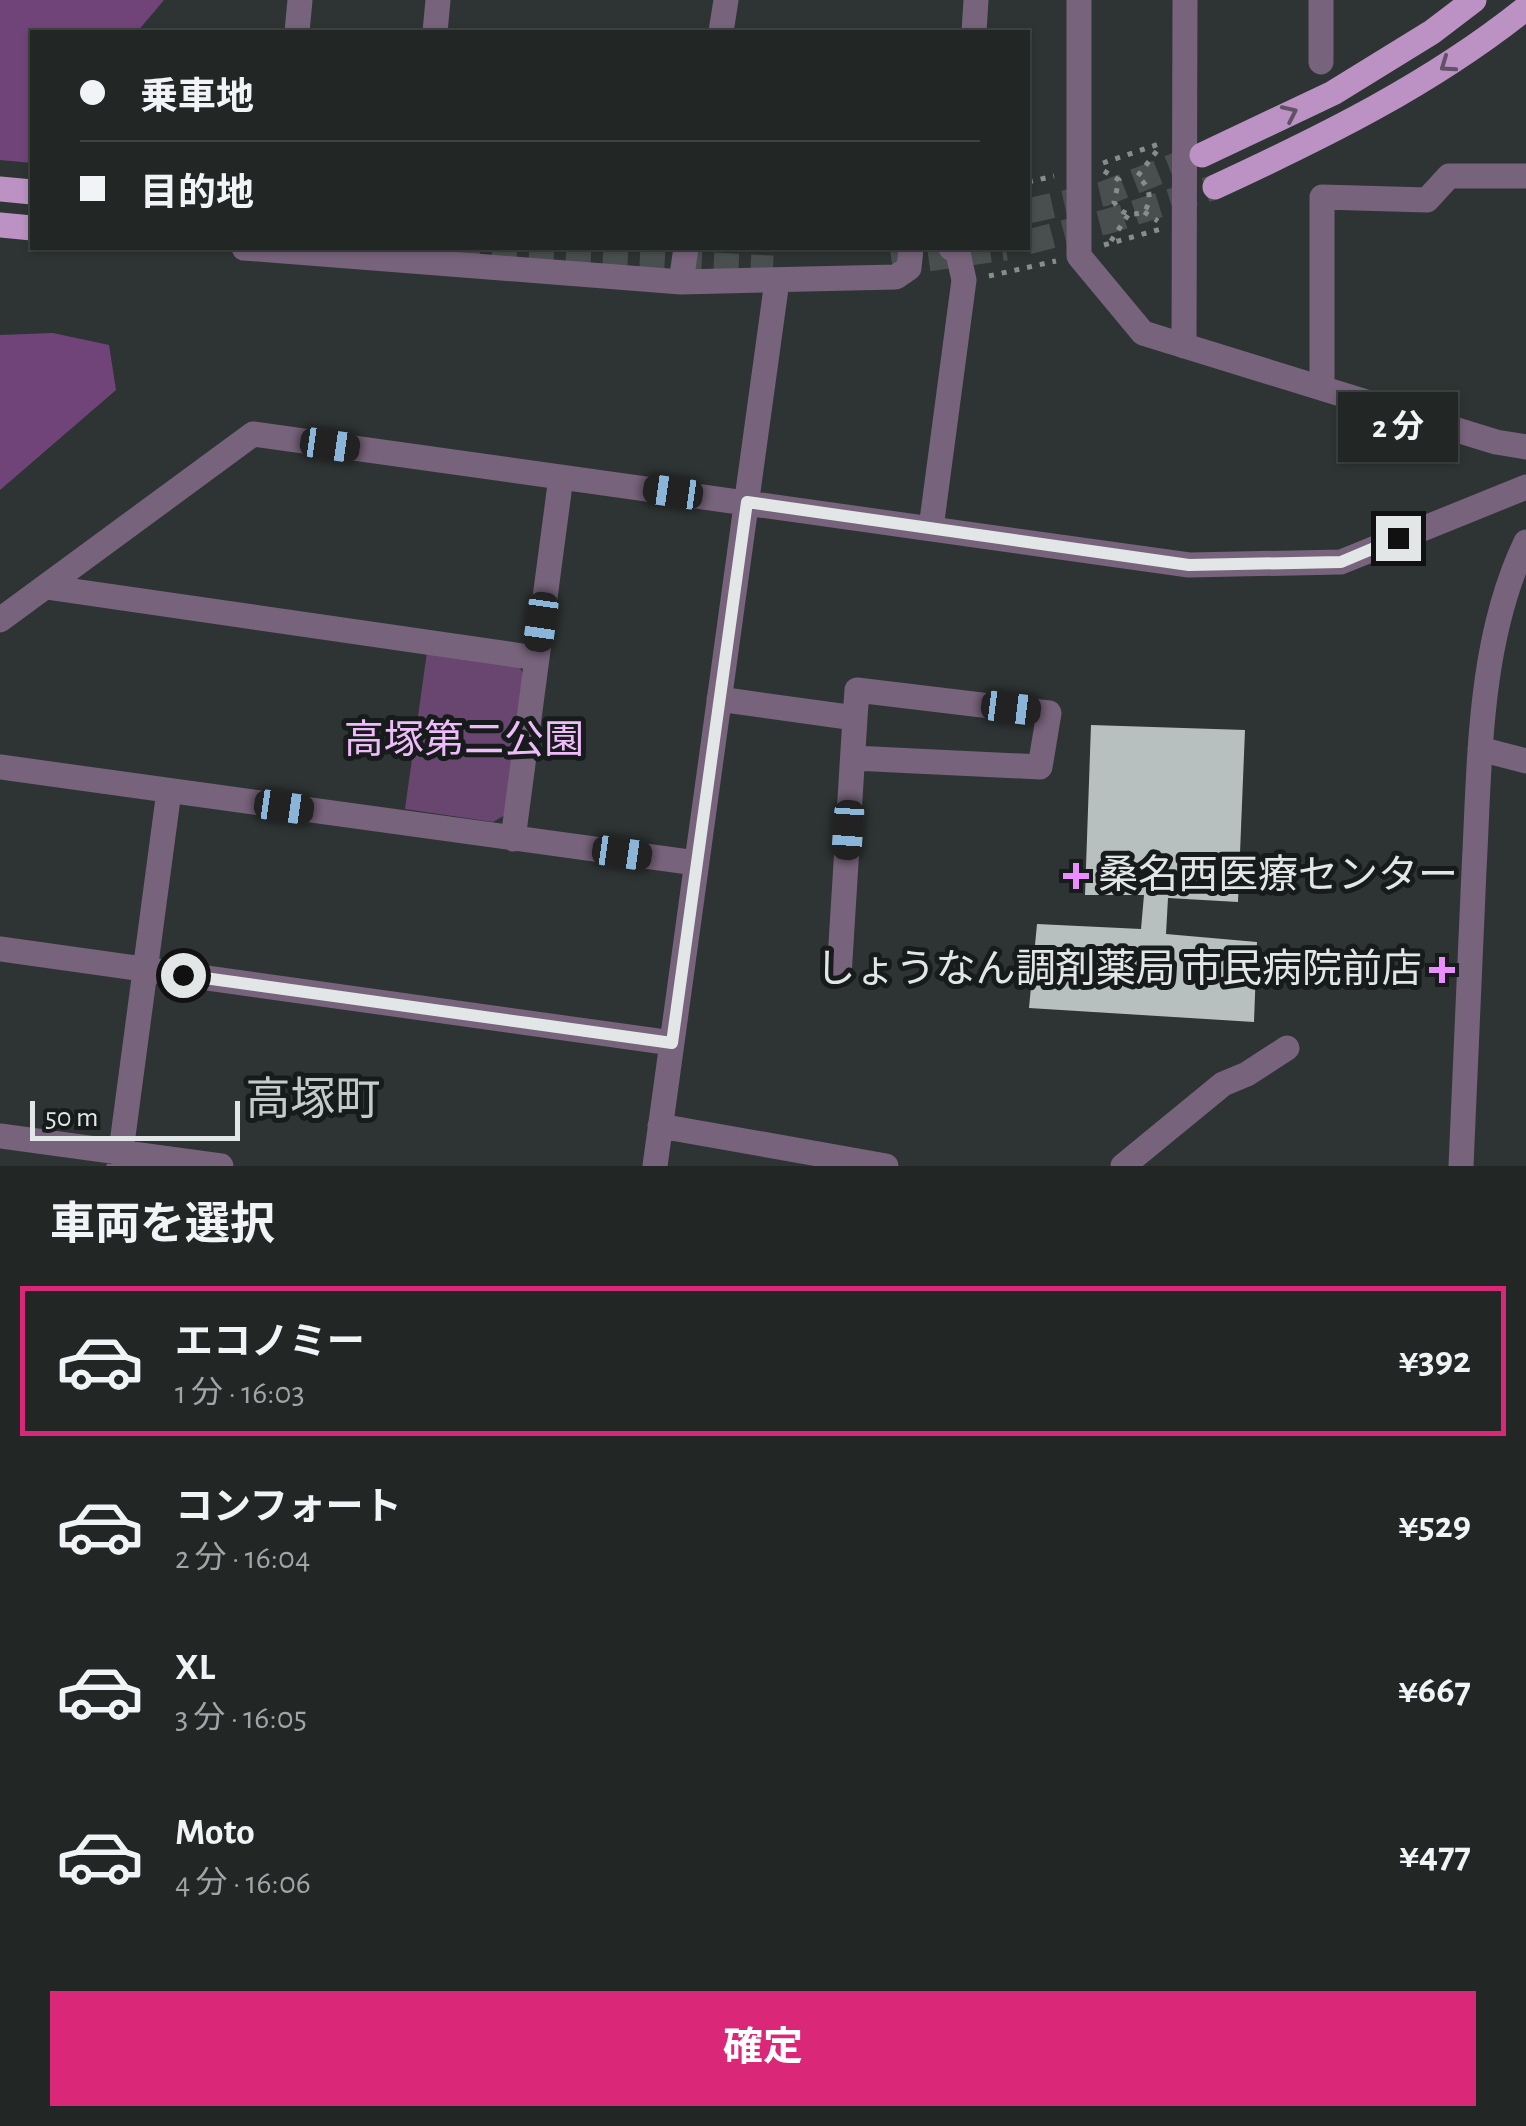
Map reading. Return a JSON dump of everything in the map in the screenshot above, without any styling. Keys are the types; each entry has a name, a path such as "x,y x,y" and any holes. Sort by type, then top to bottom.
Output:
{"main road":[{"path":"1202,155 1333,93 1432,32 1474,0"},
{"path":"1215,187 1322,138 1411,90 1526,8"},
{"path":"0,189 30,192"},
{"path":"0,226 30,228"}],"street":[{"path":"298,30 300,0"},
{"path":"435,30 438,0"},
{"path":"721,30 726,0"},
{"path":"974,30 976,0"},
{"path":"1079,0 1079,256 1143,333 1496,442 1526,447"},
{"path":"1184,346 1185,0"},
{"path":"1321,0 1321,62"},
{"path":"1322,388 1322,197 1427,200 1449,176 1526,176"},
{"path":"270,250 681,282 896,277 908,268 912,250"},
{"path":"681,282 686,250"},
{"path":"931,528 964,280 954,250"},
{"path":"655,1166 776,281"},
{"path":"0,620 254,434 1189,565 1341,562 1526,487"},
{"path":"512,838 561,477"},
{"path":"1461,1166 1480,749 1496,632 1512,573 1526,544"},
{"path":"46,587 536,658"},
{"path":"839,976 857,690 1049,713 1040,767 853,758"},
{"path":"718,699 855,718"},
{"path":"1480,749 1526,762"},
{"path":"0,768 696,863"},
{"path":"120,1159 169,791"},
{"path":"0,950 672,1043"},
{"path":"1123,1166 1223,1084 1248,1074 1287,1048"},
{"path":"660,1126 886,1166"},
{"path":"0,1136 120,1159 221,1166"}],"path":[{"path":"1097,165 1119,180 1137,177 1164,142"},
{"path":"1119,180 1114,202 1119,211 1128,215 1144,212 1150,200 1147,186 1137,177"},
{"path":"1109,243 1128,215"}],"green space":[{"name":"高塚第二公園","path":"427,652 516,662 523,673 505,815 493,822 405,809"}],"shaded area":[{"path":"0,0 164,0 139,30 30,30 30,163 0,160"},
{"path":"53,333 109,345 116,390 0,490 0,335"}],"building":[{"path":"1091,725 1245,730 1238,902 1168,898 1166,934 1257,942 1254,1022 1029,1008 1037,924 1141,929 1144,895 1085,895"}],"tunnel":[{"path":"1030,211 1103,194 1202,155"},
{"path":"1030,241 1215,187"},
{"path":"418,250 773,268"},
{"path":"892,264 992,250"}],"place":[{"name":"桑名西医療センター","path":"1076,876"},
{"name":"しょうなん調剤薬局 市民病院前店","path":"1442,970"}],"district":[{"name":"高塚町","path":"313,1100"}],"route":[{"path":"183,975 672,1043 747,502 1189,565 1341,562 1398,538"}]}
